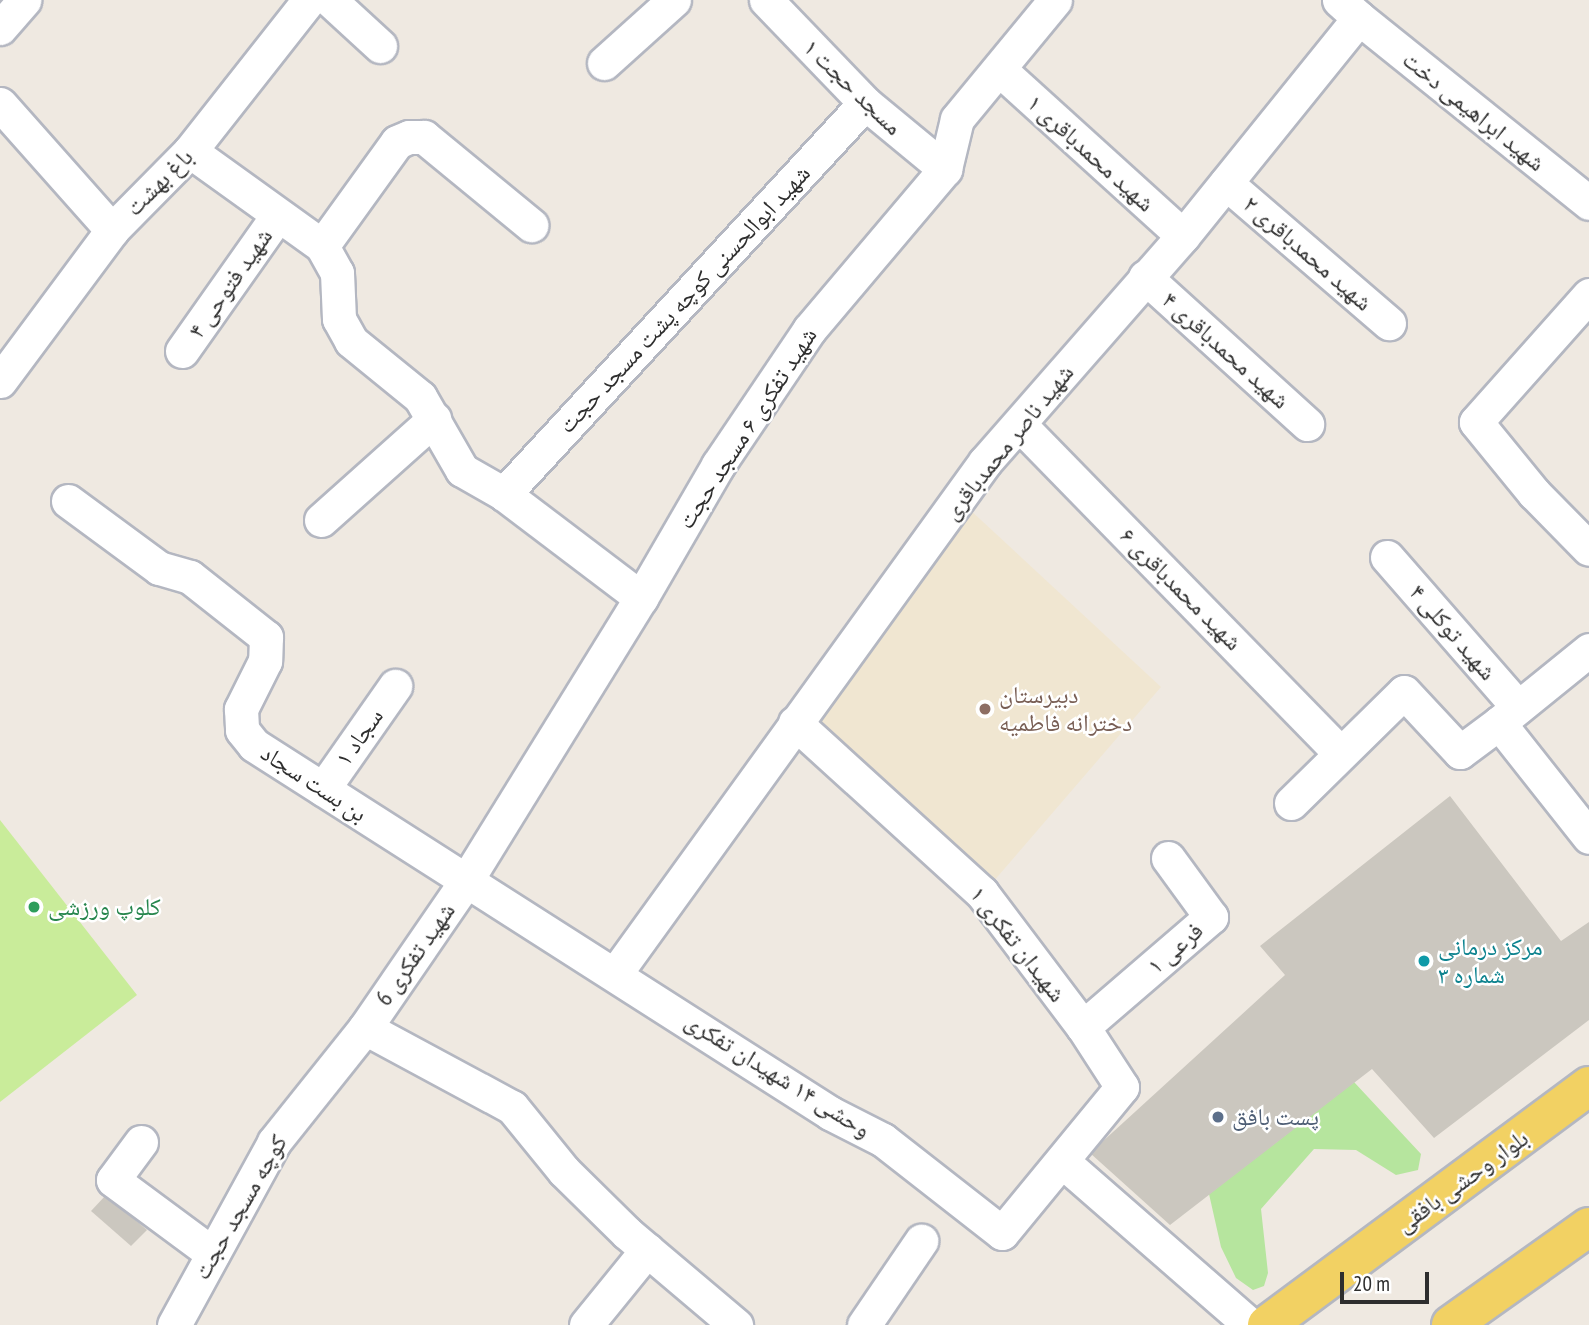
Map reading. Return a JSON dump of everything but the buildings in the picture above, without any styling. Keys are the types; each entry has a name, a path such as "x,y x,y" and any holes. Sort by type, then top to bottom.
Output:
{"main road":[{"name":"بلوار وحشی بافقی","path":"1267,1325 1589,1086"},
{"path":"1451,1325 1589,1227"}],"street":[{"path":"0,28 24,0"},
{"name":"باغ بهشت","path":"1,106 112,230 191,151 309,0"},
{"path":"330,0 380,46"},
{"path":"604,63 674,0"},
{"name":"مسجد حجت ۱","path":"766,0 864,103 945,169"},
{"name":"شهید تفکری ۶ مسجد حجت","path":"466,881 641,598 718,465 808,330 945,169 957,119 1055,0"},
{"name":"شهید ناصر محمدباقری","path":"615,974 985,462 1021,426 1145,277 1184,236 1226,183 1349,9"},
{"name":"شهید ابراهیمی دخت","path":"1349,9 1589,203"},
{"name":"شهید محمدباقری ۱","path":"999,69 1184,236"},
{"name":"شهید ابوالحسنی کوچه پشت مسجد حجت","path":"503,494 864,103"},
{"path":"322,246 397,142 409,137 424,136 531,225"},
{"path":"191,151 322,246 337,273 339,319 351,341 420,397 462,470 503,494 641,598"},
{"name":"شهید محمدباقری ۲","path":"1226,183 1389,323"},
{"name":"شهید فتوحی ۴","path":"182,351 278,215"},
{"path":"0,381 112,230"},
{"name":"شهید محمدباقری ۴","path":"1145,277 1307,424"},
{"path":"1589,295 1476,422 1534,493 1589,549"},
{"path":"321,520 433,419"},
{"name":"شهید محمدباقری ۶","path":"1021,426 1340,753"},
{"name":"بن بست سجاد","path":"68,501 159,568 191,577 266,637 265,661 241,709 242,730 254,745 466,881"},
{"name":"شهید توکلی ۴","path":"1387,557 1508,715 1589,837"},
{"path":"1291,803 1405,692 1461,752 1589,650"},
{"name":"سجاد ۱","path":"323,789 395,686"},
{"name":"شهیدان تفکری ۱","path":"795,723 982,893 1083,1027 1122,1087 1062,1161"},
{"name":"فرعی ۱","path":"1083,1027 1212,917 1168,858"},
{"name":"وحشی ۱۴ شهیدان تفکری","path":"466,881 830,1113 883,1140 1002,1233 1062,1161"},
{"name":"شهید تفکری 6","path":"365,1028 466,881"},
{"path":"365,1028 512,1107 564,1171 647,1250 736,1325"},
{"name":"کوچه مسجد حجت","path":"174,1325 274,1142 365,1028"},
{"path":"141,1142 113,1180 213,1254"},
{"path":"1062,1161 1250,1325"},
{"path":"864,1325 920,1241"},
{"path":"586,1325 647,1250"}],"shaded area":[{"name":"دبیرستان دخترانه فاطمیه","path":"968,508 1161,687 986,890 812,732"}],"green space":[{"name":"کلوپ ورزشی","path":"0,820 137,995 0,1102"},
{"path":"1354,1082 1421,1154 1418,1170 1396,1175 1356,1150 1314,1149 1261,1209 1268,1273 1264,1286 1253,1290 1236,1278 1221,1247 1209,1194"}],"place":[{"name":"دبیرستان دخترانه فاطمیه","path":"985,709"},
{"name":"کلوپ ورزشی","path":"34,907"},
{"name":"مرکز درمانی شماره ۳","path":"1424,961"},
{"name":"پست بافق","path":"1218,1117"}]}
